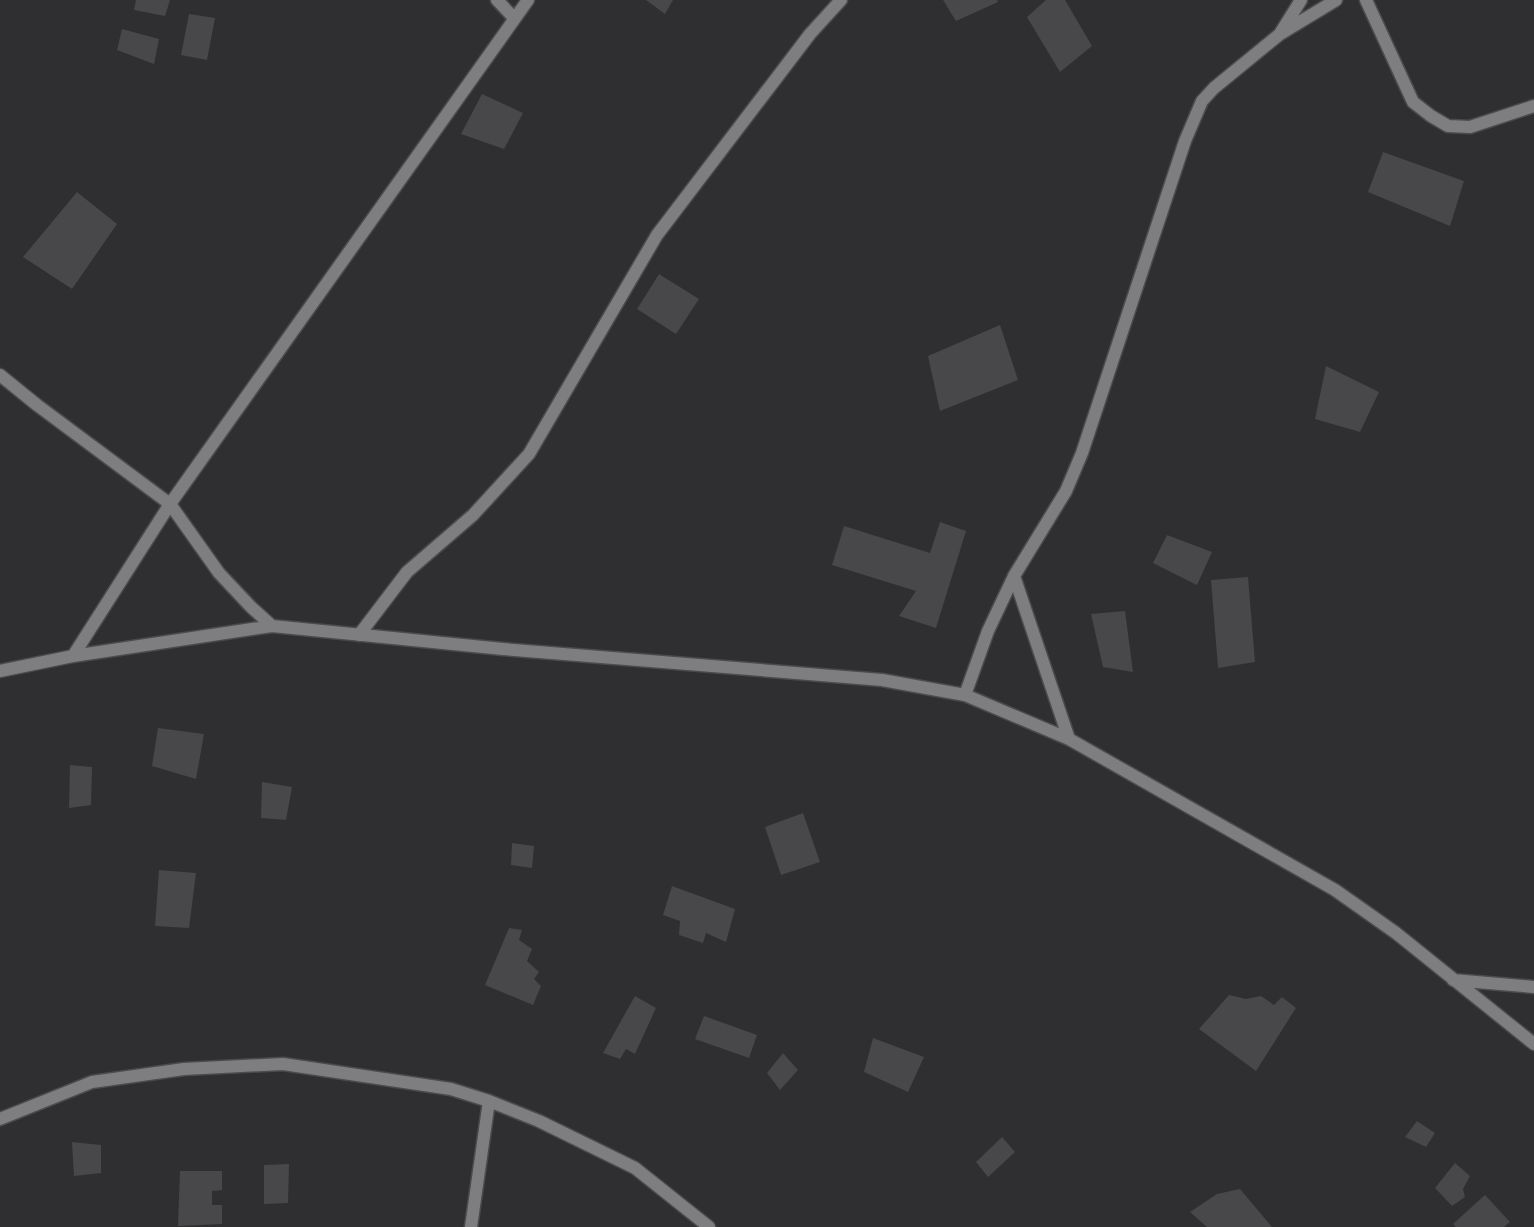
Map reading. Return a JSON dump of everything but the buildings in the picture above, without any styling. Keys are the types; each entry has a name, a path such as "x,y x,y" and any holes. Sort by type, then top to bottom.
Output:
{"street":[{"path":"498,0 514,18"},
{"path":"73,656 170,504 528,0"},
{"path":"359,635 407,572 473,515 529,454 657,235 810,34 841,0"},
{"path":"1280,34 1301,0"},
{"path":"964,695 988,631 1014,576 1066,491 1082,453 1185,141 1202,101 1214,88 1280,34 1336,0"},
{"path":"1366,0 1414,102 1431,116 1448,126 1470,127 1534,106"},
{"path":"0,375 36,405 170,504 219,573 272,626"},
{"path":"1014,576 1069,739"},
{"path":"0,671 73,656 272,626 503,649 882,680 964,695 1069,739 1335,890 1396,933 1534,1044"},
{"path":"1453,980 1534,987"},
{"path":"0,1119 92,1082 184,1069 283,1064 451,1089 539,1121 635,1168 699,1222 709,1227"},
{"path":"471,1227 489,1102"}]}
